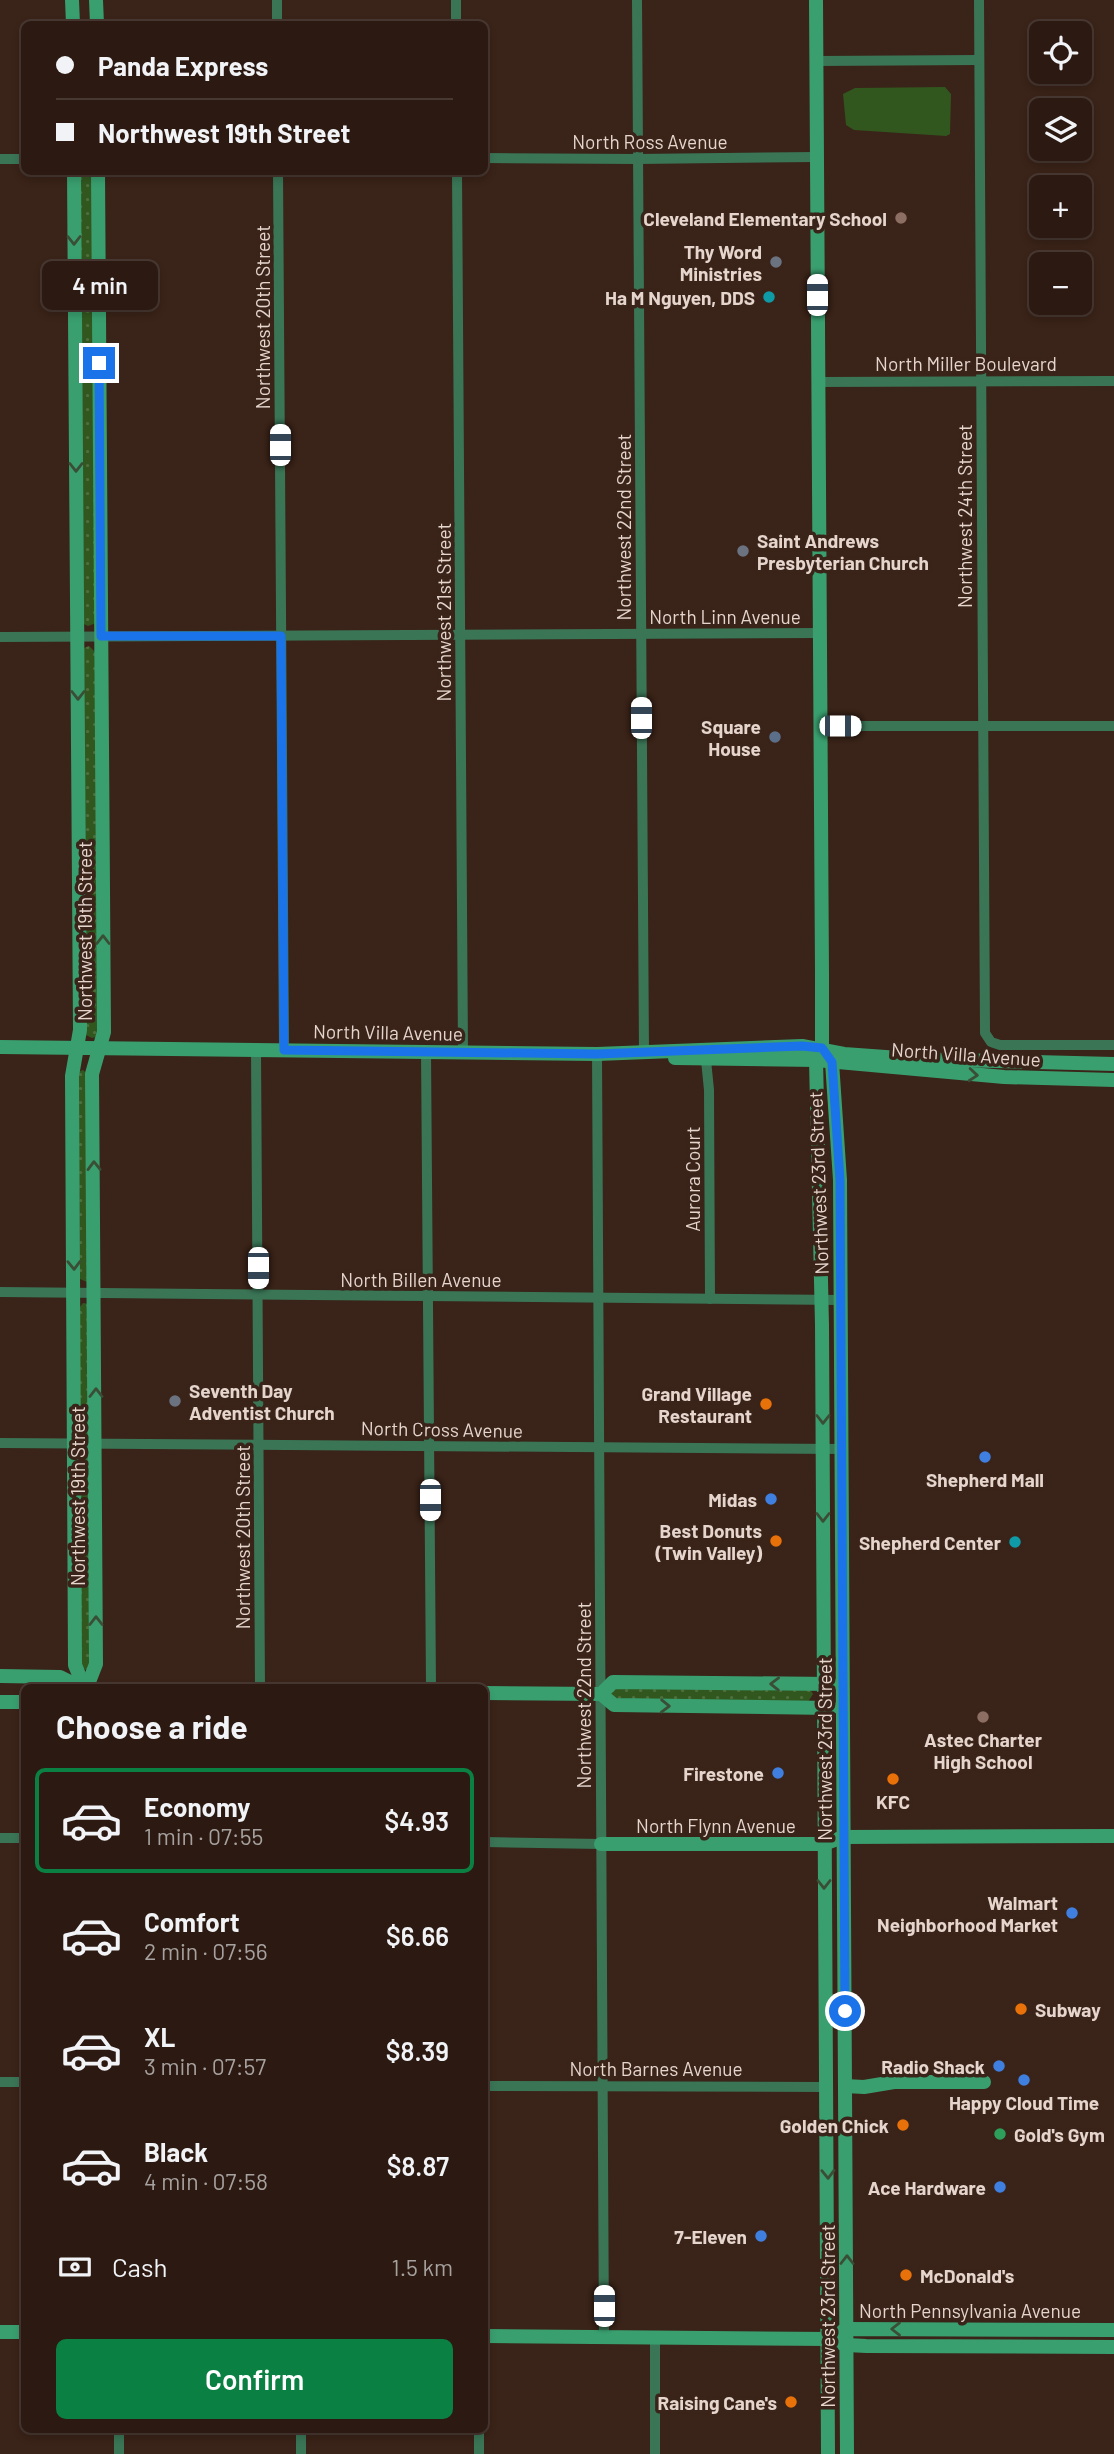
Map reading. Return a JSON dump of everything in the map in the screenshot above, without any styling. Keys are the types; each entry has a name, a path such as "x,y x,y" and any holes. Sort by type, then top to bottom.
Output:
{"main road":[{"path":"72,0 73,21"},
{"path":"96,0 97,21"},
{"name":"Northwest 23rd Street","path":"816,0 820,633 817,1129 822,1325 828,2454"},
{"name":"Northwest 19th Street","path":"74,175 80,1030 72,1076 75,1665 83,1684"},
{"name":"Northwest 19th Street","path":"86,1684 96,1664 92,1074 103,1031 98,175"},
{"name":"North Villa Avenue","path":"0,1047 597,1054 774,1046 819,1054 832,1062 1004,1077 1114,1080"},
{"name":"North Villa Avenue","path":"647,1053 706,1060 844,1054 914,1059 1114,1064"},
{"name":"Northwest 23rd Street","path":"832,1062 841,1238 847,2454"},
{"path":"817,1129 837,1129"},
{"path":"819,1181 840,1180"},
{"path":"820,1238 841,1238"},
{"path":"822,1325 842,1346 822,1389"},
{"path":"824,1585 843,1585"},
{"path":"0,1676 60,1677 77,1684"},
{"path":"488,1693 601,1693 613,1682 843,1684"},
{"path":"601,1693 614,1705 843,1708"},
{"path":"0,1702 21,1702"},
{"name":"North Flynn Avenue","path":"601,1844 824,1844 843,1837 1114,1836"},
{"path":"824,1924 844,1924"},
{"path":"824,1986 844,1986"},
{"path":"827,2065 845,2086 864,2087 894,2082 984,2082"},
{"path":"827,2123 845,2086"},
{"name":"North Pennsylvania Avenue","path":"829,2339 847,2329 1114,2330"},
{"path":"1067,2329 1067,2347"},
{"path":"0,2332 21,2332"},
{"name":"North Pennsylvania Avenue","path":"488,2336 829,2339 847,2345 1114,2347"}],"street":[{"path":"277,0 277,21"},
{"path":"456,0 456,21"},
{"name":"Northwest 22nd Street","path":"637,0 647,1053"},
{"name":"Northwest 24th Street","path":"979,0 985,1032"},
{"path":"816,61 979,60"},
{"name":"North Ross Avenue","path":"488,158 816,157"},
{"path":"0,159 21,159"},
{"name":"Northwest 20th Street","path":"278,175 284,1050"},
{"name":"Northwest 21st Street","path":"457,175 463,1052"},
{"name":"North Miller Boulevard","path":"818,382 1114,381"},
{"name":"North Linn Avenue","path":"0,637 820,633"},
{"path":"820,726 1114,726"},
{"name":"North Villa Avenue","path":"985,1032 988,1039 1000,1045 1114,1045"},
{"name":"Northwest 20th Street","path":"256,1050 260,1684"},
{"path":"426,1052 431,1684"},
{"name":"Northwest 22nd Street","path":"597,1054 604,2337"},
{"name":"Aurora Court","path":"706,1060 709,1090 710,1299"},
{"name":"North Billen Avenue","path":"0,1292 841,1300"},
{"name":"North Cross Avenue","path":"0,1444 842,1449"},
{"path":"0,1838 21,1839"},
{"name":"North Flynn Avenue","path":"488,1842 601,1844"},
{"path":"0,2082 21,2082"},
{"name":"North Barnes Avenue","path":"488,2085 826,2087"},
{"path":"655,2337 655,2454"},
{"path":"119,2433 119,2454"},
{"path":"301,2433 301,2454"},
{"path":"479,2433 479,2454"}],"green space":[{"path":"945,87 951,94 950,134 946,136 854,130 846,125 843,94 855,88"},
{"path":"80,175 92,175 96,623 88,626 82,623"},
{"path":"89,646 96,653 99,1031 96,1037 92,1038 86,1035 84,648"},
{"path":"83,1070 87,1074 87,1282 80,1279 78,1072"},
{"path":"83,1303 89,1304 89,1435 86,1436 80,1432 80,1307"},
{"path":"83,1452 89,1453 91,1665 86,1670 81,1667 80,1456"},
{"path":"609,1686 810,1689 813,1694 808,1702 609,1700"}],"place":[{"name":"Cleveland Elementary School","path":"901,218"},
{"name":"Thy Word Ministries","path":"776,262"},
{"name":"Ha M Nguyen, DDS","path":"769,297"},
{"name":"Saint Andrews Presbyterian Church","path":"743,551"},
{"name":"Square House","path":"775,737"},
{"name":"Seventh Day Adventist Church","path":"175,1401"},
{"name":"Grand Village Restaurant","path":"766,1404"},
{"name":"Shepherd Mall","path":"985,1457"},
{"name":"Midas","path":"771,1499"},
{"name":"Best Donuts (Twin Valley)","path":"776,1541"},
{"name":"Shepherd Center","path":"1015,1542"},
{"name":"Astec Charter High School","path":"983,1717"},
{"name":"Firestone","path":"778,1773"},
{"name":"KFC","path":"893,1779"},
{"name":"Walmart Neighborhood Market","path":"1072,1913"},
{"name":"Subway","path":"1021,2009"},
{"name":"Radio Shack","path":"999,2066"},
{"name":"Happy Cloud Time","path":"1024,2080"},
{"name":"Golden Chick","path":"903,2125"},
{"name":"Gold's Gym","path":"1000,2134"},
{"name":"Ace Hardware","path":"1000,2187"},
{"name":"7-Eleven","path":"761,2236"},
{"name":"McDonald's","path":"906,2275"},
{"name":"Raising Cane's","path":"791,2402"}],"route":[{"path":"99,363 101,636 281,636 284,1050 597,1054 802,1046 822,1048 832,1062 840,1180 845,2011"}]}
